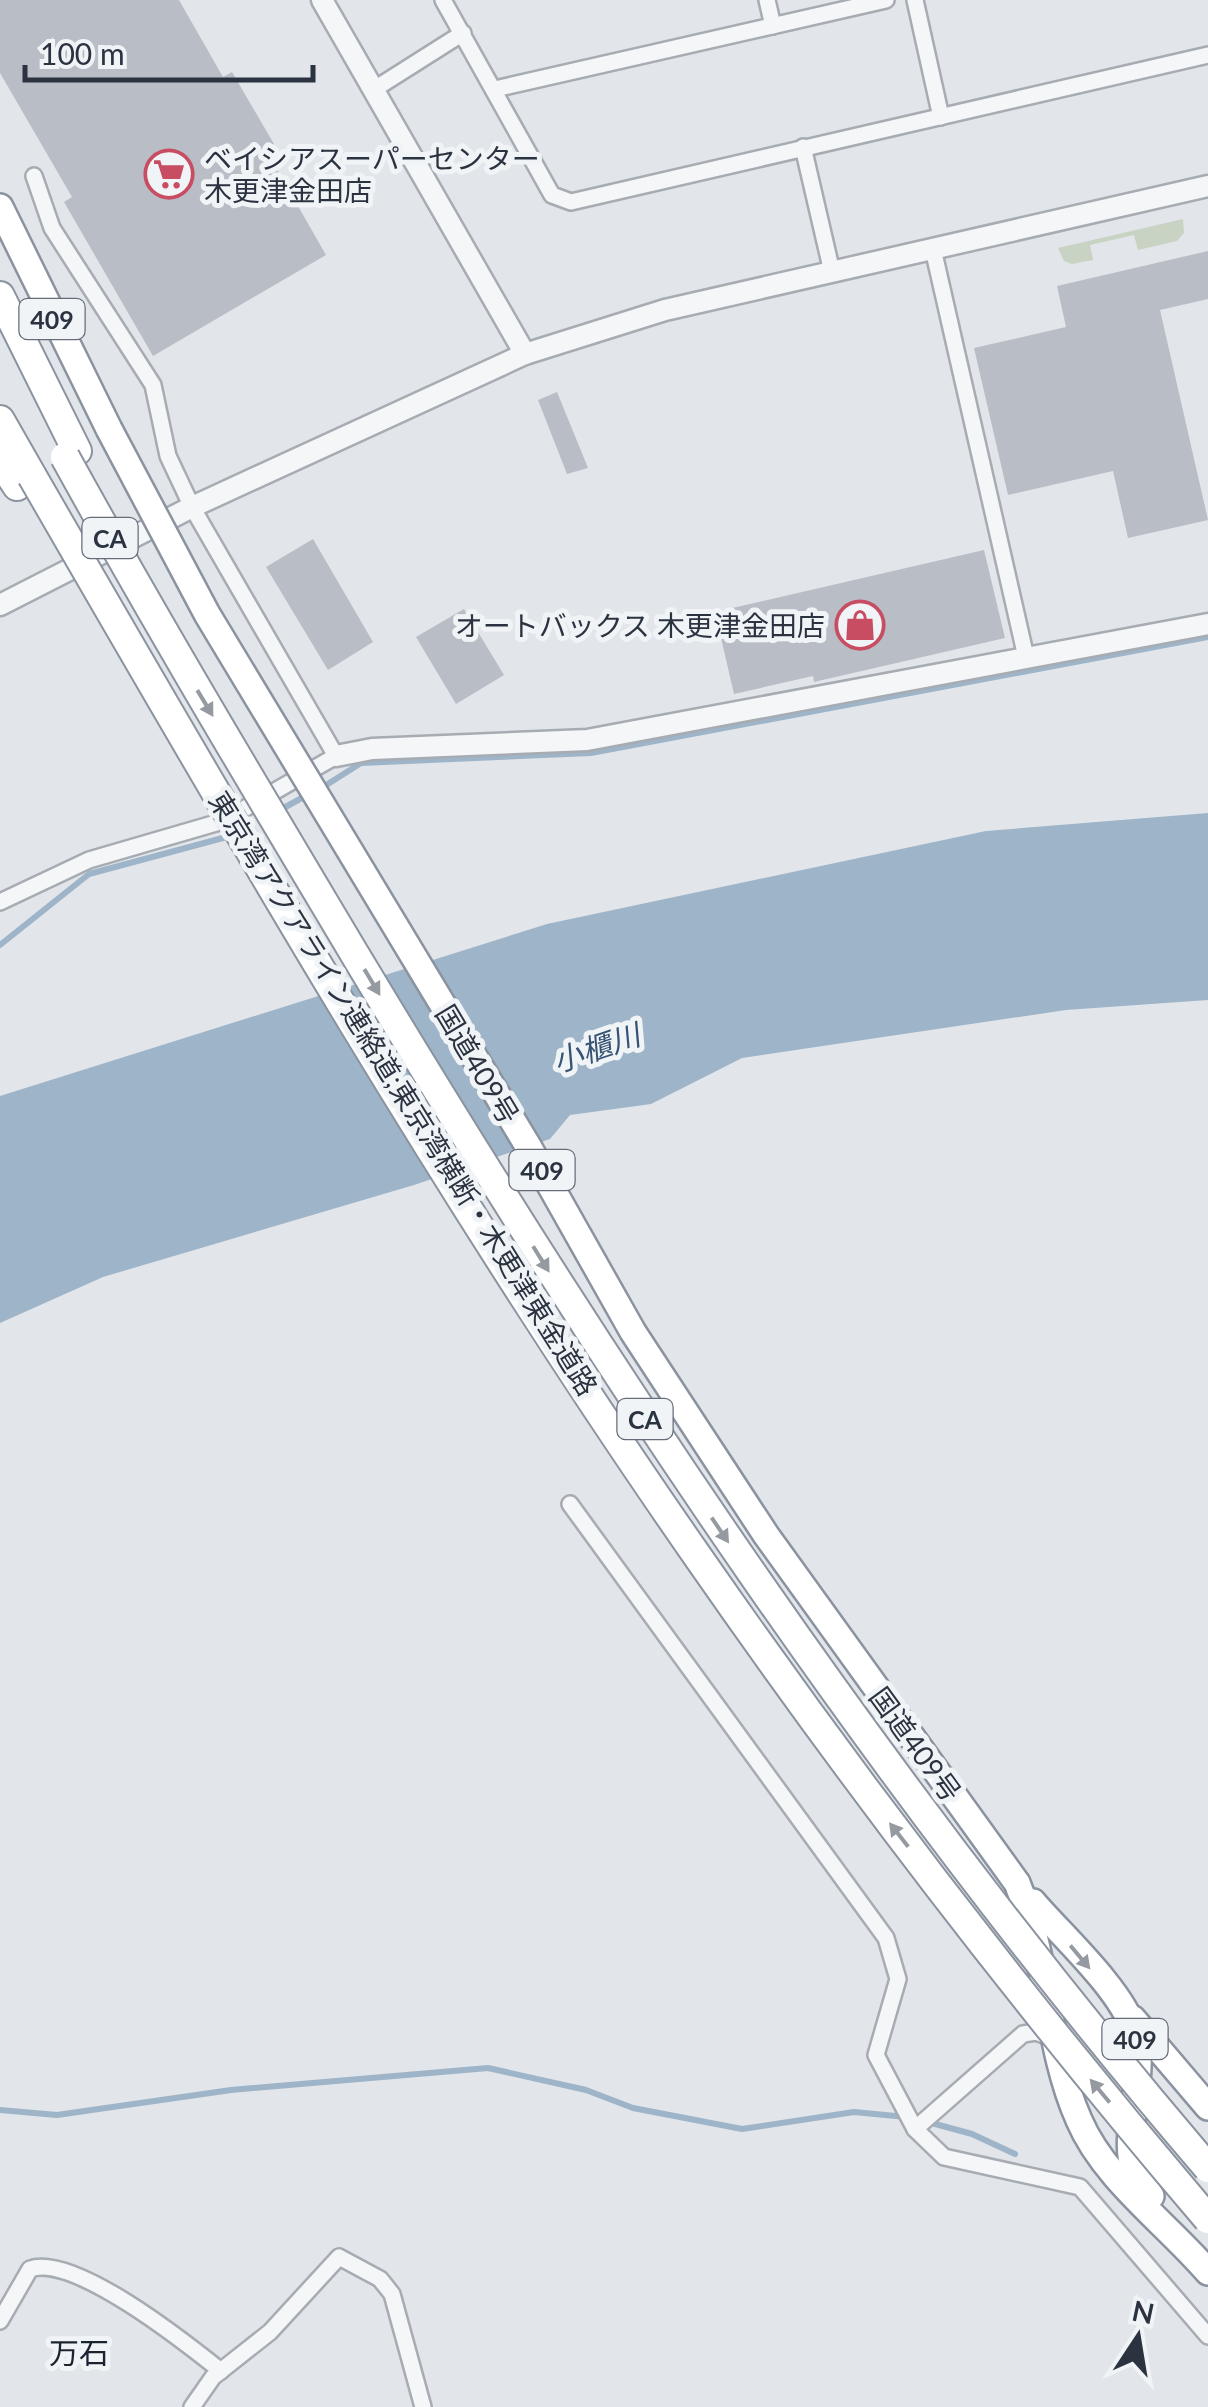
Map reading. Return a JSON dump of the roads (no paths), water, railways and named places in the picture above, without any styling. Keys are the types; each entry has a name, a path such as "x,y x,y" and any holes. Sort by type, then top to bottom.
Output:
{"highway":[{"name":"国道409号","path":"0,206 109,429 207,614 528,1146 633,1332 766,1536 1017,1883 1123,2007 1134,2031 1138,2061 1134,2169 1168,2226"},
{"path":"0,296 71,454"},
{"name":"東京湾アクアライン連絡道;東京湾横断・木更津東金道路","path":"0,339 71,454 154,619 476,1156 728,1544 885,1764 1078,2013 1208,2168"},
{"path":"0,420 24,481"},
{"path":"0,460 24,481"},
{"name":"東京湾アクアライン連絡道;東京湾横断・木更津東金道路","path":"24,481 58,551 121,631 454,1187 695,1553 858,1783 1050,2031 1208,2219"},
{"name":"国道409号","path":"1017,1883 1036,1929 1066,2086 1080,2124 1120,2180 1208,2272"},
{"path":"1123,2007 1208,2107"}],"street":[{"path":"322,0 524,354"},
{"path":"443,0 552,195 560,201 1208,55"},
{"path":"767,0 773,26"},
{"path":"495,89 886,0"},
{"path":"915,0 941,117"},
{"path":"373,90 462,33"},
{"path":"803,147 832,272"},
{"path":"34,176 52,228 153,384 168,456 192,507 336,756"},
{"path":"0,605 192,507 524,354 665,310 1208,186"},
{"path":"933,249 1026,657"},
{"path":"0,902 88,860 223,821 336,756 372,749 588,740 1208,624"},
{"path":"570,1504 886,1938 898,1979 876,2055 915,2129 944,2157 1080,2187 1208,2336"},
{"path":"915,2129 1023,2034 1036,2032 1058,2040"},
{"path":"192,2407 221,2371 270,2332 340,2257 380,2279 392,2294 424,2407"},
{"path":"0,2322 30,2269 54,2268 122,2301 221,2371"}],"water":[{"name":"小櫃川","path":"1208,813 1208,1000 1066,1010 742,1058 651,1104 570,1115 550,1139 414,1185 103,1277 0,1323 0,1096 547,924 986,831"}],"waterway":[{"path":"320,789 361,763 591,753 1208,637"},
{"path":"280,810 309,794"},
{"path":"0,945 89,874 234,835"},
{"path":"0,2110 57,2115 231,2090 488,2068 586,2090 633,2108 742,2129 854,2112 906,2117"},
{"path":"928,2122 972,2134 1015,2154"}],"place":[{"name":"ベイシアスーパーセンター 木更津金田店","path":"169,174"},
{"name":"オートバックス 木更津金田店","path":"860,625"}],"district":[{"name":"万石","path":"79,2352"}]}
